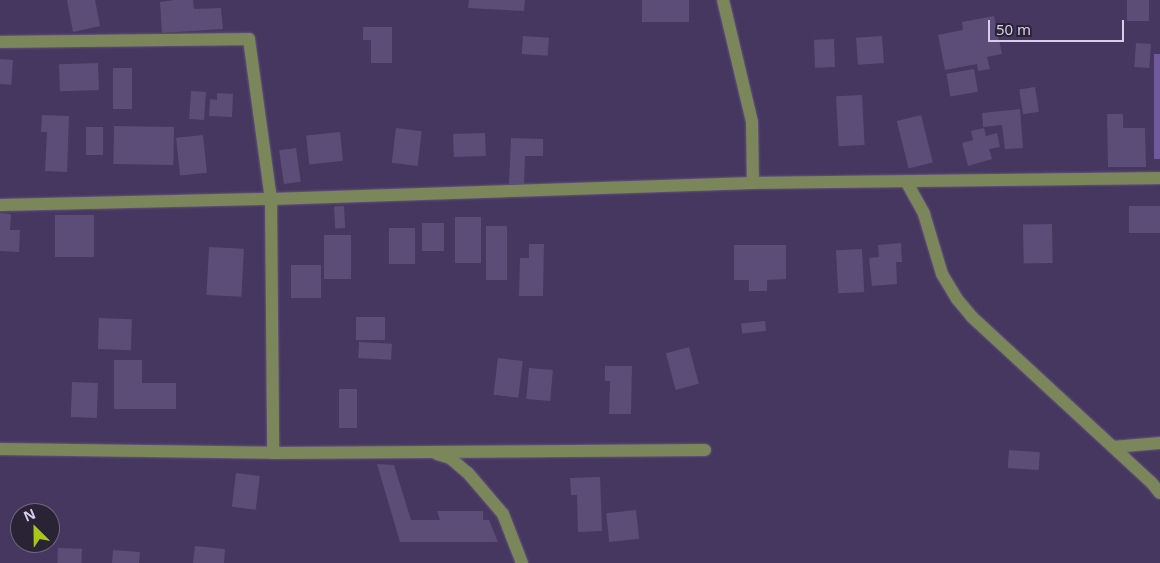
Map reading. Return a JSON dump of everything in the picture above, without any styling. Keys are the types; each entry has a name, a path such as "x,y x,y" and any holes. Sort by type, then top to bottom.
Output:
{"street":[{"path":"723,0 752,122 754,183"},
{"path":"0,42 249,39 271,199 273,453"},
{"path":"0,205 271,199 754,183 1160,178"},
{"path":"906,181 924,214 942,274 957,299 990,336 1151,482 1160,493"},
{"path":"1112,447 1160,443"},
{"path":"0,449 273,453 706,450"},
{"path":"428,452 450,458 462,468 503,514 522,563"}],"shaded area":[{"path":"1154,54 1160,54 1160,159 1154,159"}],"building":[{"path":"67,0 95,0 100,26 73,32"},
{"path":"193,0 194,9 221,8 223,29 162,33 160,2"},
{"path":"469,0 525,0 524,11 468,8"},
{"path":"642,0 689,0 689,22 642,22"},
{"path":"1127,0 1149,0 1149,21 1127,21"},
{"path":"994,16 1002,54 987,57 990,69 978,71 977,64 945,70 938,35 963,30 962,22"},
{"path":"363,27 392,27 392,63 371,63 371,40 363,40"},
{"path":"523,36 549,38 548,56 522,54"},
{"path":"882,36 884,63 858,65 856,38"},
{"path":"834,39 835,67 815,68 814,40"},
{"path":"1136,43 1151,44 1149,68 1134,67"},
{"path":"0,59 13,60 11,85 0,84"},
{"path":"98,63 99,90 60,91 59,64"},
{"path":"113,68 132,68 132,109 113,109"},
{"path":"974,69 978,92 950,97 946,74"},
{"path":"1035,87 1039,112 1023,114 1019,90"},
{"path":"191,91 206,92 204,120 189,119"},
{"path":"217,93 233,94 232,117 209,116 210,99 217,100"},
{"path":"862,95 865,145 839,146 836,96"},
{"path":"1020,109 1023,148 1005,149 1002,125 983,127 982,113"},
{"path":"1107,114 1123,114 1123,128 1145,128 1146,167 1108,167"},
{"path":"42,115 69,116 67,172 45,171 47,132 41,132"},
{"path":"921,115 933,163 909,169 897,121"},
{"path":"114,126 174,127 173,165 113,164"},
{"path":"86,127 103,127 103,155 86,155"},
{"path":"396,128 422,131 418,166 392,163"},
{"path":"984,128 986,136 997,133 1000,147 989,149 992,159 968,166 962,143 973,140 971,131"},
{"path":"340,132 343,161 309,164 306,136"},
{"path":"485,133 486,156 454,157 453,134"},
{"path":"203,135 207,173 180,176 176,138"},
{"path":"511,138 543,139 543,156 525,156 524,184 509,184"},
{"path":"296,148 301,182 284,184 279,150"},
{"path":"344,206 345,228 335,228 334,207"},
{"path":"1129,206 1160,206 1160,233 1129,233"},
{"path":"0,213 11,214 10,230 20,230 19,252 0,251"},
{"path":"55,215 94,215 94,257 55,257"},
{"path":"455,217 481,217 481,263 455,263"},
{"path":"422,223 444,223 444,251 422,251"},
{"path":"1052,224 1053,263 1024,264 1023,225"},
{"path":"486,226 507,226 507,280 486,280"},
{"path":"389,228 415,228 415,264 389,264"},
{"path":"324,235 351,235 351,279 324,279"},
{"path":"901,243 902,262 896,262 897,284 872,286 869,258 879,257 878,245"},
{"path":"529,244 544,244 543,296 519,296 520,258 529,258"},
{"path":"734,245 786,245 786,279 767,280 767,291 749,291 749,280 734,280"},
{"path":"209,247 244,249 241,297 206,295"},
{"path":"862,249 864,292 838,293 836,250"},
{"path":"291,265 321,265 321,298 291,298"},
{"path":"356,317 385,317 385,340 356,340"},
{"path":"99,318 132,319 131,350 98,349"},
{"path":"765,321 766,331 742,333 741,324"},
{"path":"359,342 392,344 391,360 358,358"},
{"path":"689,347 699,384 676,390 666,353"},
{"path":"498,358 523,361 518,398 493,395"},
{"path":"114,360 142,360 142,383 176,383 176,409 114,409"},
{"path":"605,366 632,366 631,414 609,414 610,381 605,381"},
{"path":"529,368 553,370 550,401 526,399"},
{"path":"72,382 98,383 97,418 71,417"},
{"path":"339,389 357,389 357,428 339,428"},
{"path":"1009,450 1040,452 1039,470 1008,468"},
{"path":"377,464 394,465 411,520 440,520 437,511 483,511 483,520 489,520 498,542 400,542"},
{"path":"236,473 260,476 256,510 232,507"},
{"path":"600,477 602,531 578,532 577,495 571,495 570,478"},
{"path":"636,510 639,539 609,542 606,513"},
{"path":"195,546 225,549 224,563 193,563"},
{"path":"60,548 82,549 81,563 57,563"},
{"path":"113,550 140,552 139,563 112,563"}]}
